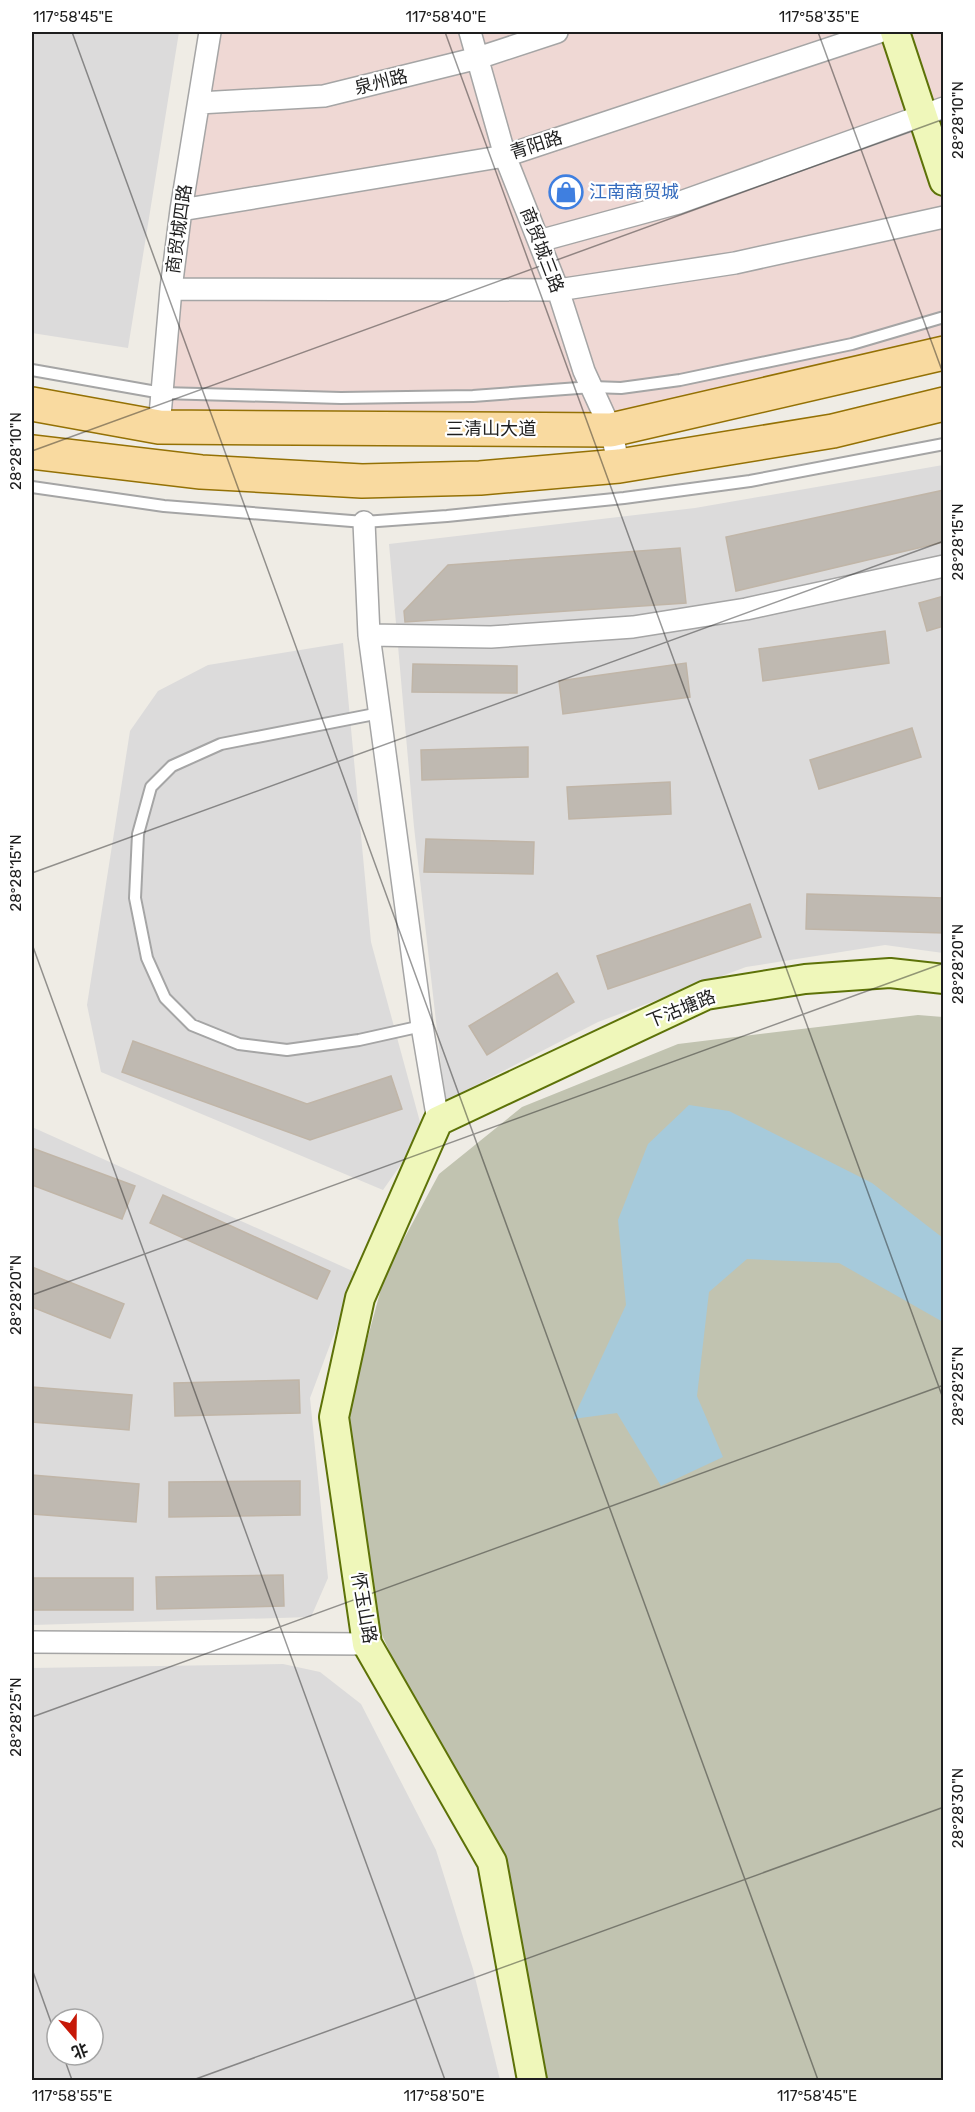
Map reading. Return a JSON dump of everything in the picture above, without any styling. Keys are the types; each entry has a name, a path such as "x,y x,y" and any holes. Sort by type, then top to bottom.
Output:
{"main road":[{"name":"三清山大道","path":"32,404 159,427 611,430 944,353"},
{"path":"32,452 201,472 362,481 480,478 619,466 833,431 944,404"}],"street":[{"name":"商贸城四路","path":"159,427 171,289 181,210 210,32"},
{"name":"商贸城三路","path":"470,32 505,156 558,290 584,371 611,430 619,466"},
{"name":"泉州路","path":"199,103 324,96 478,58 557,32"},
{"name":"青阳路","path":"181,210 505,156 879,32"},
{"path":"895,32 933,112 944,181"},
{"path":"538,241 678,203 933,112"},
{"path":"171,289 558,290 735,262 944,217"},
{"path":"364,522 369,635 422,1026 438,1121"},
{"path":"369,635 490,637 633,627 746,609 944,566"},
{"name":"下沽塘路","path":"438,1121 706,995 826,977 890,973 944,979"},
{"name":"怀玉山路","path":"438,1121 360,1298 334,1417 367,1644 492,1862 532,2080"},
{"path":"32,1642 367,1644"}],"lane":[{"path":"32,370 162,393 341,398 473,396 592,387 621,388 680,380 852,344 944,318"},
{"path":"32,487 164,506 364,522 624,498 750,481 944,444"},
{"path":"380,713 220,744 172,766 150,787 138,834 135,898 147,958 165,999 192,1025 239,1044 286,1050 359,1040 422,1026"}],"shaded area":[{"path":"32,32 179,32 128,348 32,333"},
{"name":"江南商贸城","path":"209,32 943,32 943,353 611,430 159,427"},
{"path":"943,465 943,953 885,945 746,967 598,1022 445,1101 414,827 389,544 695,508"},
{"path":"343,643 371,942 423,1133 383,1190 101,1072 87,1005 130,731 158,691 208,665"},
{"path":"918,1015 943,1017 943,2080 544,2080 485,1859 376,1622 346,1418 385,1274 439,1174 522,1107 678,1044"},
{"path":"32,1127 357,1273 310,1398 328,1578 311,1617 32,1625"},
{"path":"283,1664 320,1672 361,1704 436,1850 473,1969 500,2080 32,2080 32,1668"}],"water":[{"path":"689,1105 729,1111 872,1183 943,1238 943,1322 839,1263 747,1259 709,1292 697,1396 723,1457 661,1486 617,1413 573,1419 626,1305 618,1220 648,1144"}],"building":[{"path":"944,490 944,542 736,591 726,537"},
{"path":"680,548 686,603 405,622 404,611 448,565"},
{"path":"944,596 944,626 927,631 919,603"},
{"path":"885,631 889,663 763,681 759,649"},
{"path":"686,663 690,697 563,714 559,681"},
{"path":"413,664 517,666 517,693 412,692"},
{"path":"912,728 921,757 819,789 810,760"},
{"path":"528,747 528,777 422,780 421,750"},
{"path":"670,782 671,814 569,819 567,787"},
{"path":"426,839 534,842 533,874 424,872"},
{"path":"807,894 944,898 944,933 806,929"},
{"path":"750,904 761,937 608,989 597,956"},
{"path":"557,973 574,1002 487,1055 469,1026"},
{"path":"133,1041 307,1104 391,1076 402,1109 310,1140 122,1072"},
{"path":"32,1148 135,1186 122,1219 32,1185"},
{"path":"163,1195 330,1271 317,1299 150,1223"},
{"path":"32,1267 124,1304 110,1338 32,1307"},
{"path":"299,1380 300,1413 175,1416 174,1383"},
{"path":"32,1387 132,1395 129,1430 32,1422"},
{"path":"32,1475 139,1484 136,1522 32,1514"},
{"path":"300,1481 300,1515 169,1517 169,1482"},
{"path":"283,1575 284,1606 157,1609 156,1577"},
{"path":"32,1578 133,1578 133,1610 32,1610"}],"place":[{"name":"江南商贸城","path":"566,192"}]}
